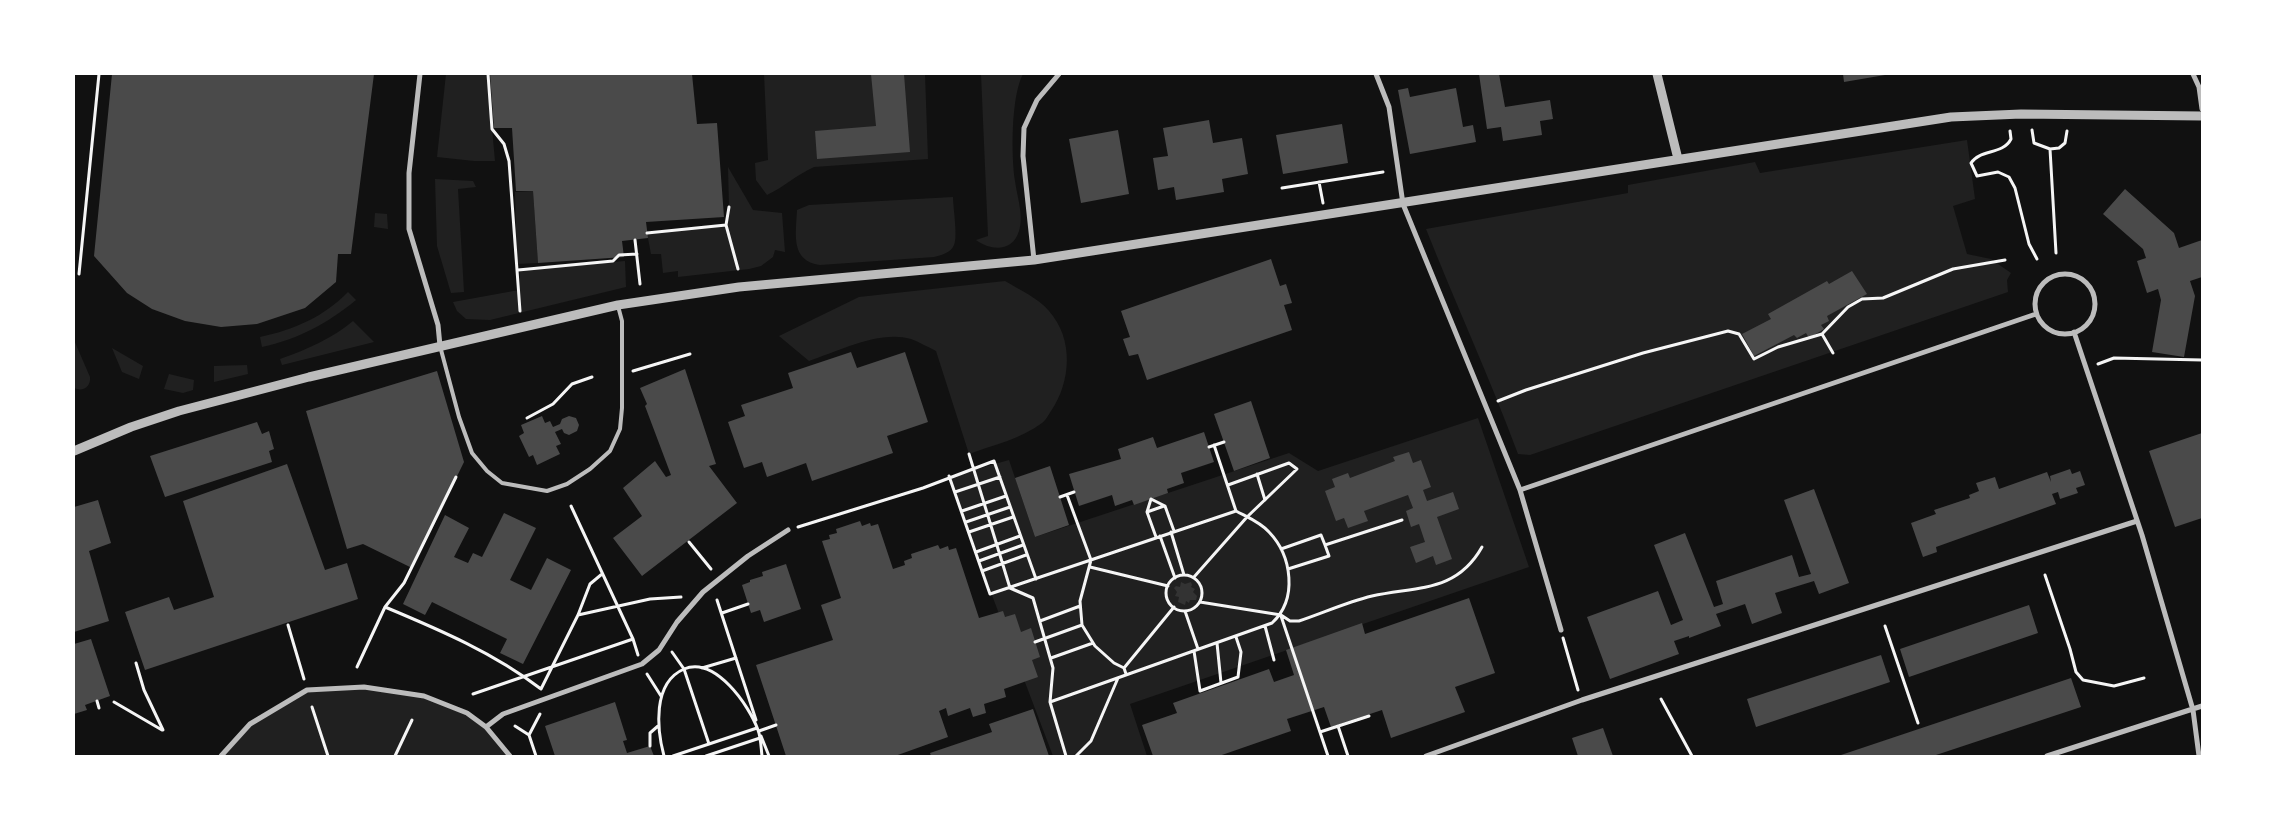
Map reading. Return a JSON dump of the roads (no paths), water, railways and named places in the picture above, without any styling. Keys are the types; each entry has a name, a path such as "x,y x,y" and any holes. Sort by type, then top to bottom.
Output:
{"street":[{"path":"420,74 409,172 409,229 438,325 440,346"},
{"path":"1034,260 1023,156 1024,128 1037,100 1059,74"},
{"path":"1376,74 1389,107 1403,204 1520,490 1561,630"},
{"path":"1657,74 1678,159"},
{"path":"2193,74 2199,88 2202,110"},
{"path":"74,450 130,427 180,411 440,346 618,305 740,286 1034,260 1951,118 2021,114 2202,116"},
{"path":"2071,274 2080,278 2088,285 2093,294 2094,312 2089,321 2074,332 2064,334 2047,328 2036,314 2036,297 2043,283 2051,277 2071,274"},
{"path":"1520,490 2036,314"},
{"path":"2074,332 2137,521 2193,710 2199,756"},
{"path":"1426,756 1582,700 2137,521"},
{"path":"486,726 503,714 642,664 659,650 677,622 703,592 748,556 788,530"},
{"path":"221,756 250,724 307,690 364,687 424,696 467,713 486,726 510,756"},
{"path":"2047,756 2202,706"}],"lane":[{"path":"440,346 459,417 472,453 487,471 502,483 547,491 567,484 590,469 610,451 620,429 622,408 622,329 618,305"}]}
